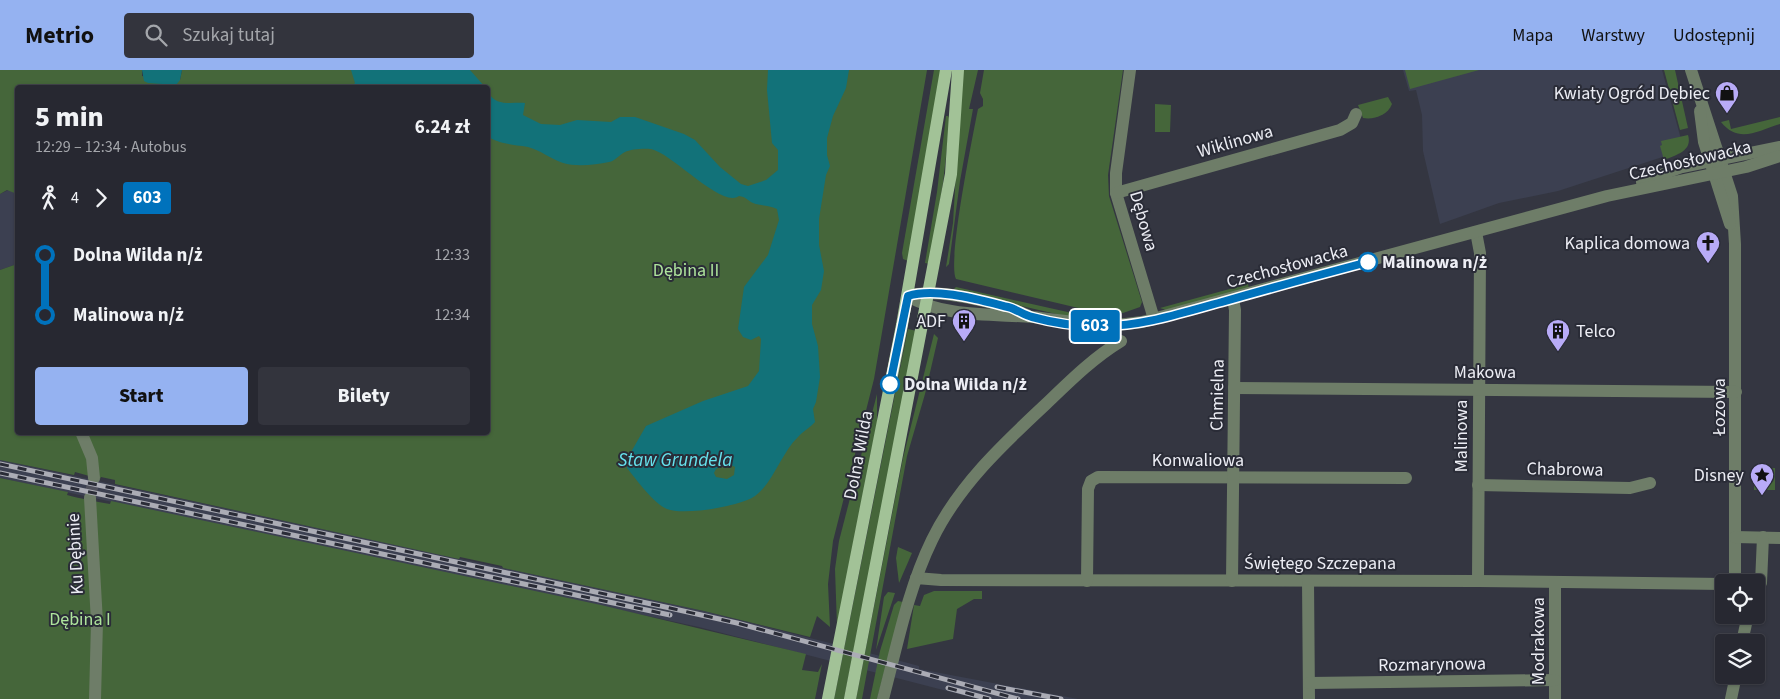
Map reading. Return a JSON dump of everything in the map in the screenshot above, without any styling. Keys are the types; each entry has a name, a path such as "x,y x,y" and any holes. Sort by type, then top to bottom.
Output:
{"main road":[{"name":"Dolna Wilda","path":"828,699 908,296 946,70"},
{"path":"850,699 930,292 951,174 958,70"}],"street":[{"name":"Dębowa","path":"1130,70 1116,173 1116,193 1154,319"},
{"name":"Łozowa","path":"1691,70 1698,95 1714,134 1717,166 1732,196 1735,244 1735,574"},
{"name":"Wiklinowa","path":"1116,193 1340,130 1352,123 1356,114"},
{"name":"Czechosłowacka","path":"1717,166 1780,147"},
{"name":"Czechosłowacka","path":"908,296 927,306 1005,317 1032,317 1102,326 1154,319 1607,196 1682,167 1717,166 1780,156"},
{"name":"Malinowa","path":"1476,232 1480,249 1478,581"},
{"name":"Czechosłowacka","path":"908,296 930,292 1008,307 1032,317"},
{"name":"Chmielna","path":"1232,581 1235,310 1233,299"},
{"path":"883,699 916,578 941,523 976,474 1092,361 1121,341"},
{"name":"Makowa","path":"1234,388 1736,392"},
{"path":"82,435 92,458 94,478"},
{"name":"Konwaliowa","path":"1087,581 1088,489 1094,479 1406,478"},
{"name":"Chabrowa","path":"1478,485 1630,488 1650,483"},
{"name":"Ku Dębinie","path":"90,498 96,622 95,699"},
{"path":"1735,537 1780,538"},
{"path":"1761,574 1763,537"},
{"name":"Świętego Szczepana","path":"916,578 1087,581 1478,581 1715,584"},
{"path":"1308,581 1309,699"},
{"name":"Modrakowa","path":"1555,582 1555,699"},
{"name":"Rozmarynowa","path":"1309,683 1555,680"},
{"path":"1731,699 1734,684"}],"shaded area":[{"path":"1403,70 1662,70 1684,150 1558,191 1499,203 1440,224 1423,151 1422,115 1416,90 1409,91"},
{"path":"15,187 15,265 0,270 0,194"},
{"path":"0,460 704,611 908,663 919,666 919,669 1078,699 978,699 699,627 0,478"}],"green space":[{"name":"Dębina II","path":"0,70 142,70 142,76 180,80 182,70 927,70 874,379 833,541 828,584 830,627 817,616 810,637 704,611 503,568 502,566 460,557 459,559 115,484 115,480 101,477 100,479 75,472 74,475 0,460 0,270 15,265 15,435 490,435 490,85 15,85 15,193 7,190 0,194"},
{"path":"934,70 942,70 908,261 903,259 902,253"},
{"path":"962,70 978,70 969,109 973,109 960,181 949,264 946,267 953,223"},
{"path":"984,70 1123,70 1108,175 1109,196 1142,302 1140,307 1123,313 1091,311 956,279 954,268 958,225 978,109 983,106 983,99 980,93"},
{"path":"1405,70 1479,70 1410,89"},
{"path":"1664,70 1675,70 1688,128 1680,130"},
{"path":"1388,97 1392,104 1384,114 1363,118 1358,105"},
{"path":"1155,104 1171,105 1170,132 1155,132"},
{"path":"946,116 950,120 943,183 930,264 925,263 937,192"},
{"path":"1780,117 1780,124 1749,134 1735,133 1721,122 1729,120 1731,129"},
{"path":"1688,135 1689,140 1686,149 1664,160 1660,146 1662,145 1661,141"},
{"path":"1248,284 1249,288 1166,310 1160,308"},
{"path":"956,287 1090,317 1112,318 1112,320 1065,316 960,292 954,289"},
{"path":"908,329 917,331 844,699 834,699"},
{"path":"934,334 938,338 925,394 907,456 862,699 856,699 903,458"},
{"path":"877,394 877,423 837,626 835,569 839,541"},
{"path":"1775,468 1775,490 1754,490 1754,469"},
{"name":"Dębina I","path":"0,478 68,492 67,495 83,499 110,504 111,501 601,605 806,654 802,670 818,672 822,664 815,699 0,699"},
{"path":"898,547 912,553 899,583 896,558"},
{"path":"934,591 982,591 982,599 974,599 957,609 953,639 907,649 914,605 920,606 924,595"},
{"path":"888,592 895,593 876,650 884,597"},
{"path":"898,601 903,602 877,699 870,699 880,651 894,605"}],"water":[{"path":"142,70 182,70 180,80 176,85 148,83 144,81"},
{"path":"351,70 470,70 483,85 353,85 355,83"},
{"name":"Staw Grundela","path":"768,70 849,70 846,88 833,116 827,138 827,155 830,166 826,175 819,219 819,245 824,271 821,290 812,305 812,324 818,346 820,377 813,409 815,422 792,443 772,476 755,496 738,503 699,511 667,509 651,497 627,468 627,459 646,426 703,401 748,386 759,371 761,339 759,336 751,340 743,337 738,329 744,287 768,255 779,220 777,209 753,203 741,196 731,198 721,195 671,160 651,149 627,151 609,162 592,165 574,165 563,163 532,148 494,140 490,138 490,95 500,102 525,103 523,115 541,124 560,125 577,120 611,122 620,117 635,117 684,134 695,140 720,167 741,184 748,186 766,180 778,170 778,150 772,143 767,90","holes":["727,463 735,467 734,475 727,479 716,477 714,473 716,469"]}],"tunnel":[{"path":"90,498 94,478"}],"railway":[{"path":"0,464 737,623 1018,699"},
{"path":"0,473 670,615"},
{"path":"997,687 1061,699"},
{"path":"948,688 989,699"}],"bus line":[{"name":"603","path":"890,384 908,296 922,292 1008,307 1032,317 1094,326 1120,325 1142,322 1182,312 1368,262"}],"place":[{"name":"Kwiaty Ogród Dębiec","path":"1727,114"},
{"name":"Malinowa n/ż","path":"1368,262"},
{"name":"Kaplica domowa","path":"1708,264"},
{"name":"ADF","path":"964,342"},
{"name":"Telco","path":"1558,352"},
{"name":"Dolna Wilda n/ż","path":"890,384"},
{"name":"Disney","path":"1762,496"}]}
